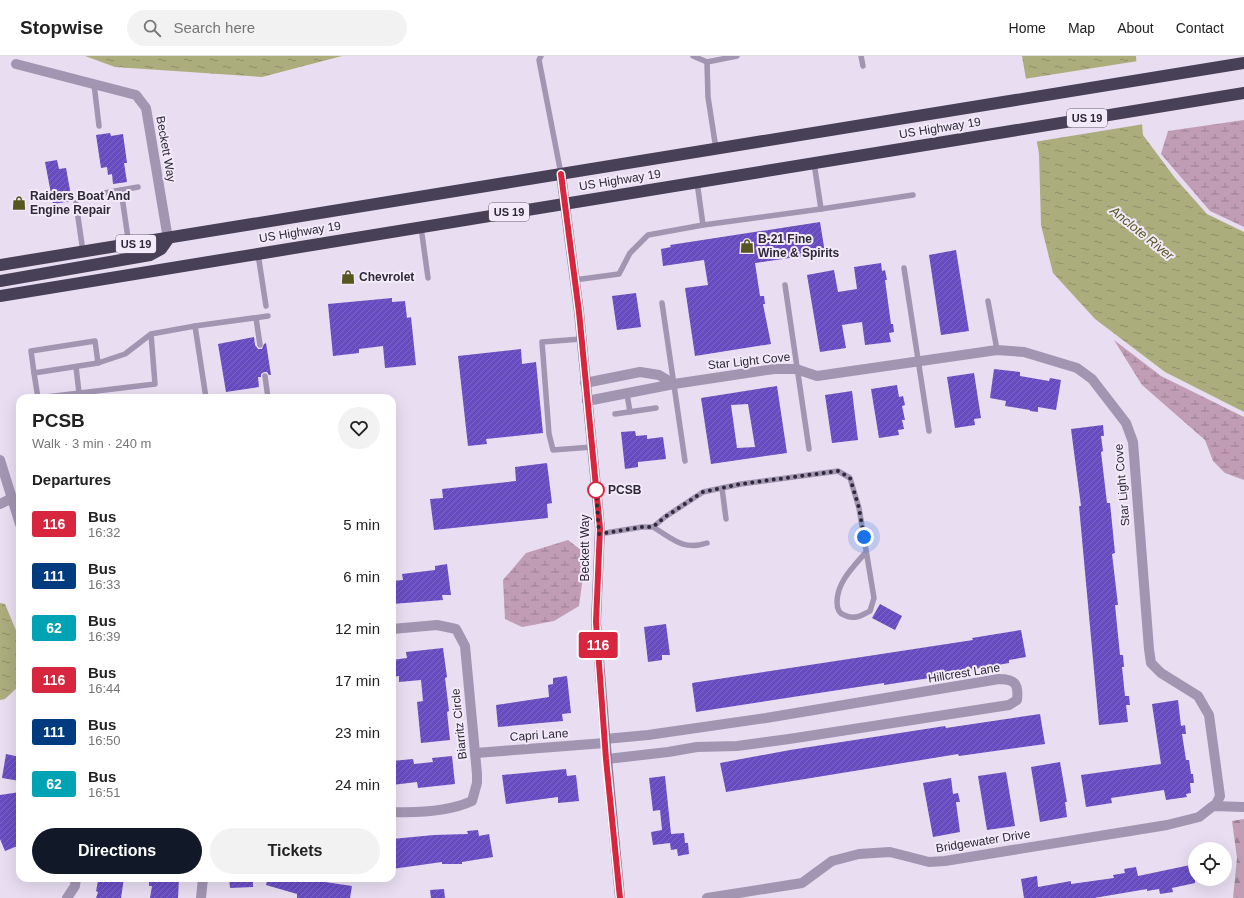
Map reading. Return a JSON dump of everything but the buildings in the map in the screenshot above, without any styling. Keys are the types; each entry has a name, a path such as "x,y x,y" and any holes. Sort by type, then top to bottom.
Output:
{"highway":[{"name":"US Highway 19","path":"0,265 168,239 1244,63"},
{"name":"US Highway 19","path":"0,296 1244,93"},
{"path":"0,281 150,255 161,249 168,239"}],"street":[{"name":"Beckett Way","path":"16,64 136,95 146,108 168,239"},
{"name":"Beckett Way","path":"561,174 586,382 592,447 599,534 596,622 606,759 621,898"},
{"name":"Star Light Cove","path":"587,401 674,384 774,369 796,369 817,376 997,350 1024,352 1077,368 1092,379 1126,423 1133,442 1148,642 1151,662 1161,673 1198,696 1209,715 1220,796 1215,806"},
{"path":"586,382 640,372 659,375 674,384"},
{"path":"0,460 16,511"},
{"path":"0,504 12,498"},
{"name":"Biarritz Circle","path":"396,629 437,625 456,629 465,646 476,753 477,783 472,801 459,807 434,811 396,812"},
{"name":"Hillcrest Lane","path":"605,741 766,718 999,679 1008,679 1016,684 1018,691 1017,700 1009,705 738,746 697,747 606,759"},
{"name":"Capri Lane","path":"476,753 605,741"},
{"path":"1215,806 1244,807"},
{"name":"Bridgewater Drive","path":"707,898 802,883 832,861 859,854 890,852 929,862 945,861 1167,825 1198,816 1215,806"},
{"path":"67,898 75,886 76,882"},
{"path":"201,898 203,882"}],"lane":[{"path":"541,56 539,60 561,174"},
{"path":"692,56 707,62 737,56"},
{"path":"861,56 863,66"},
{"path":"707,62 708,97 716,149"},
{"path":"94,84 99,126"},
{"path":"814,163 821,209"},
{"path":"697,182 703,225"},
{"path":"104,193 138,187"},
{"path":"121,190 129,245"},
{"path":"574,280 619,274 630,253 648,235 703,225 913,195"},
{"path":"76,203 83,252"},
{"path":"421,227 428,278"},
{"path":"258,254 266,306"},
{"path":"904,268 929,430"},
{"path":"785,285 796,369 809,449"},
{"path":"988,301 997,350"},
{"path":"662,303 685,461"},
{"path":"34,373 98,363 125,354 151,334 195,326 268,316"},
{"path":"256,318 260,344"},
{"path":"195,326 205,394"},
{"path":"71,394 156,384 151,334"},
{"path":"581,339 542,342 549,434 553,450 592,447"},
{"path":"37,394 31,351 95,341 98,363"},
{"path":"76,367 79,393"},
{"path":"265,376 267,394"},
{"path":"627,394 630,412"},
{"path":"615,414 656,408"},
{"path":"653,527 665,517 703,492 838,471 850,478 859,508 874,598 870,611 858,618 851,618 842,615 837,608 837,596 845,578 866,552"},
{"path":"722,488 726,519"},
{"path":"599,534 642,527 653,527 684,546 696,547 707,543"}],"green space":[{"path":"1244,120 1244,227 1210,211 1161,154 1168,131"},
{"path":"1114,340 1161,376 1244,417 1244,480 1225,473 1213,461 1205,440 1142,385"},
{"path":"568,540 586,554 579,606 554,621 522,627 505,619 503,580 526,553"},
{"path":"1244,819 1244,898 1233,898 1237,858 1232,821"}],"water":[{"path":"85,56 342,56 262,77 115,67"},
{"name":"Anclote River","path":"1022,56 1136,56 1143,135 1175,178 1207,214 1244,232 1244,412 1165,372 1095,319 1053,273 1041,225 1039,154"},
{"path":"0,603 5,604 16,630 16,689 5,699 0,700"}],"pier":[{"path":"1138,61 1144,124 1034,142 1024,79"}],"bus line":[{"name":"116","path":"561,174 579,312 600,528 596,622 606,759 620,898"}],"place":[{"name":"Raiders Boat And Engine Repair","path":"19,203"},
{"name":"B-21 Fine Wine & Spirits","path":"747,246"},
{"name":"Chevrolet","path":"348,277"},
{"name":"PCSB","path":"596,490"}],"route":[{"path":"596,490 596,487 600,528 599,534 642,527 653,527 689,500 703,492 741,484 838,471 850,478 859,508 864,537"}]}
